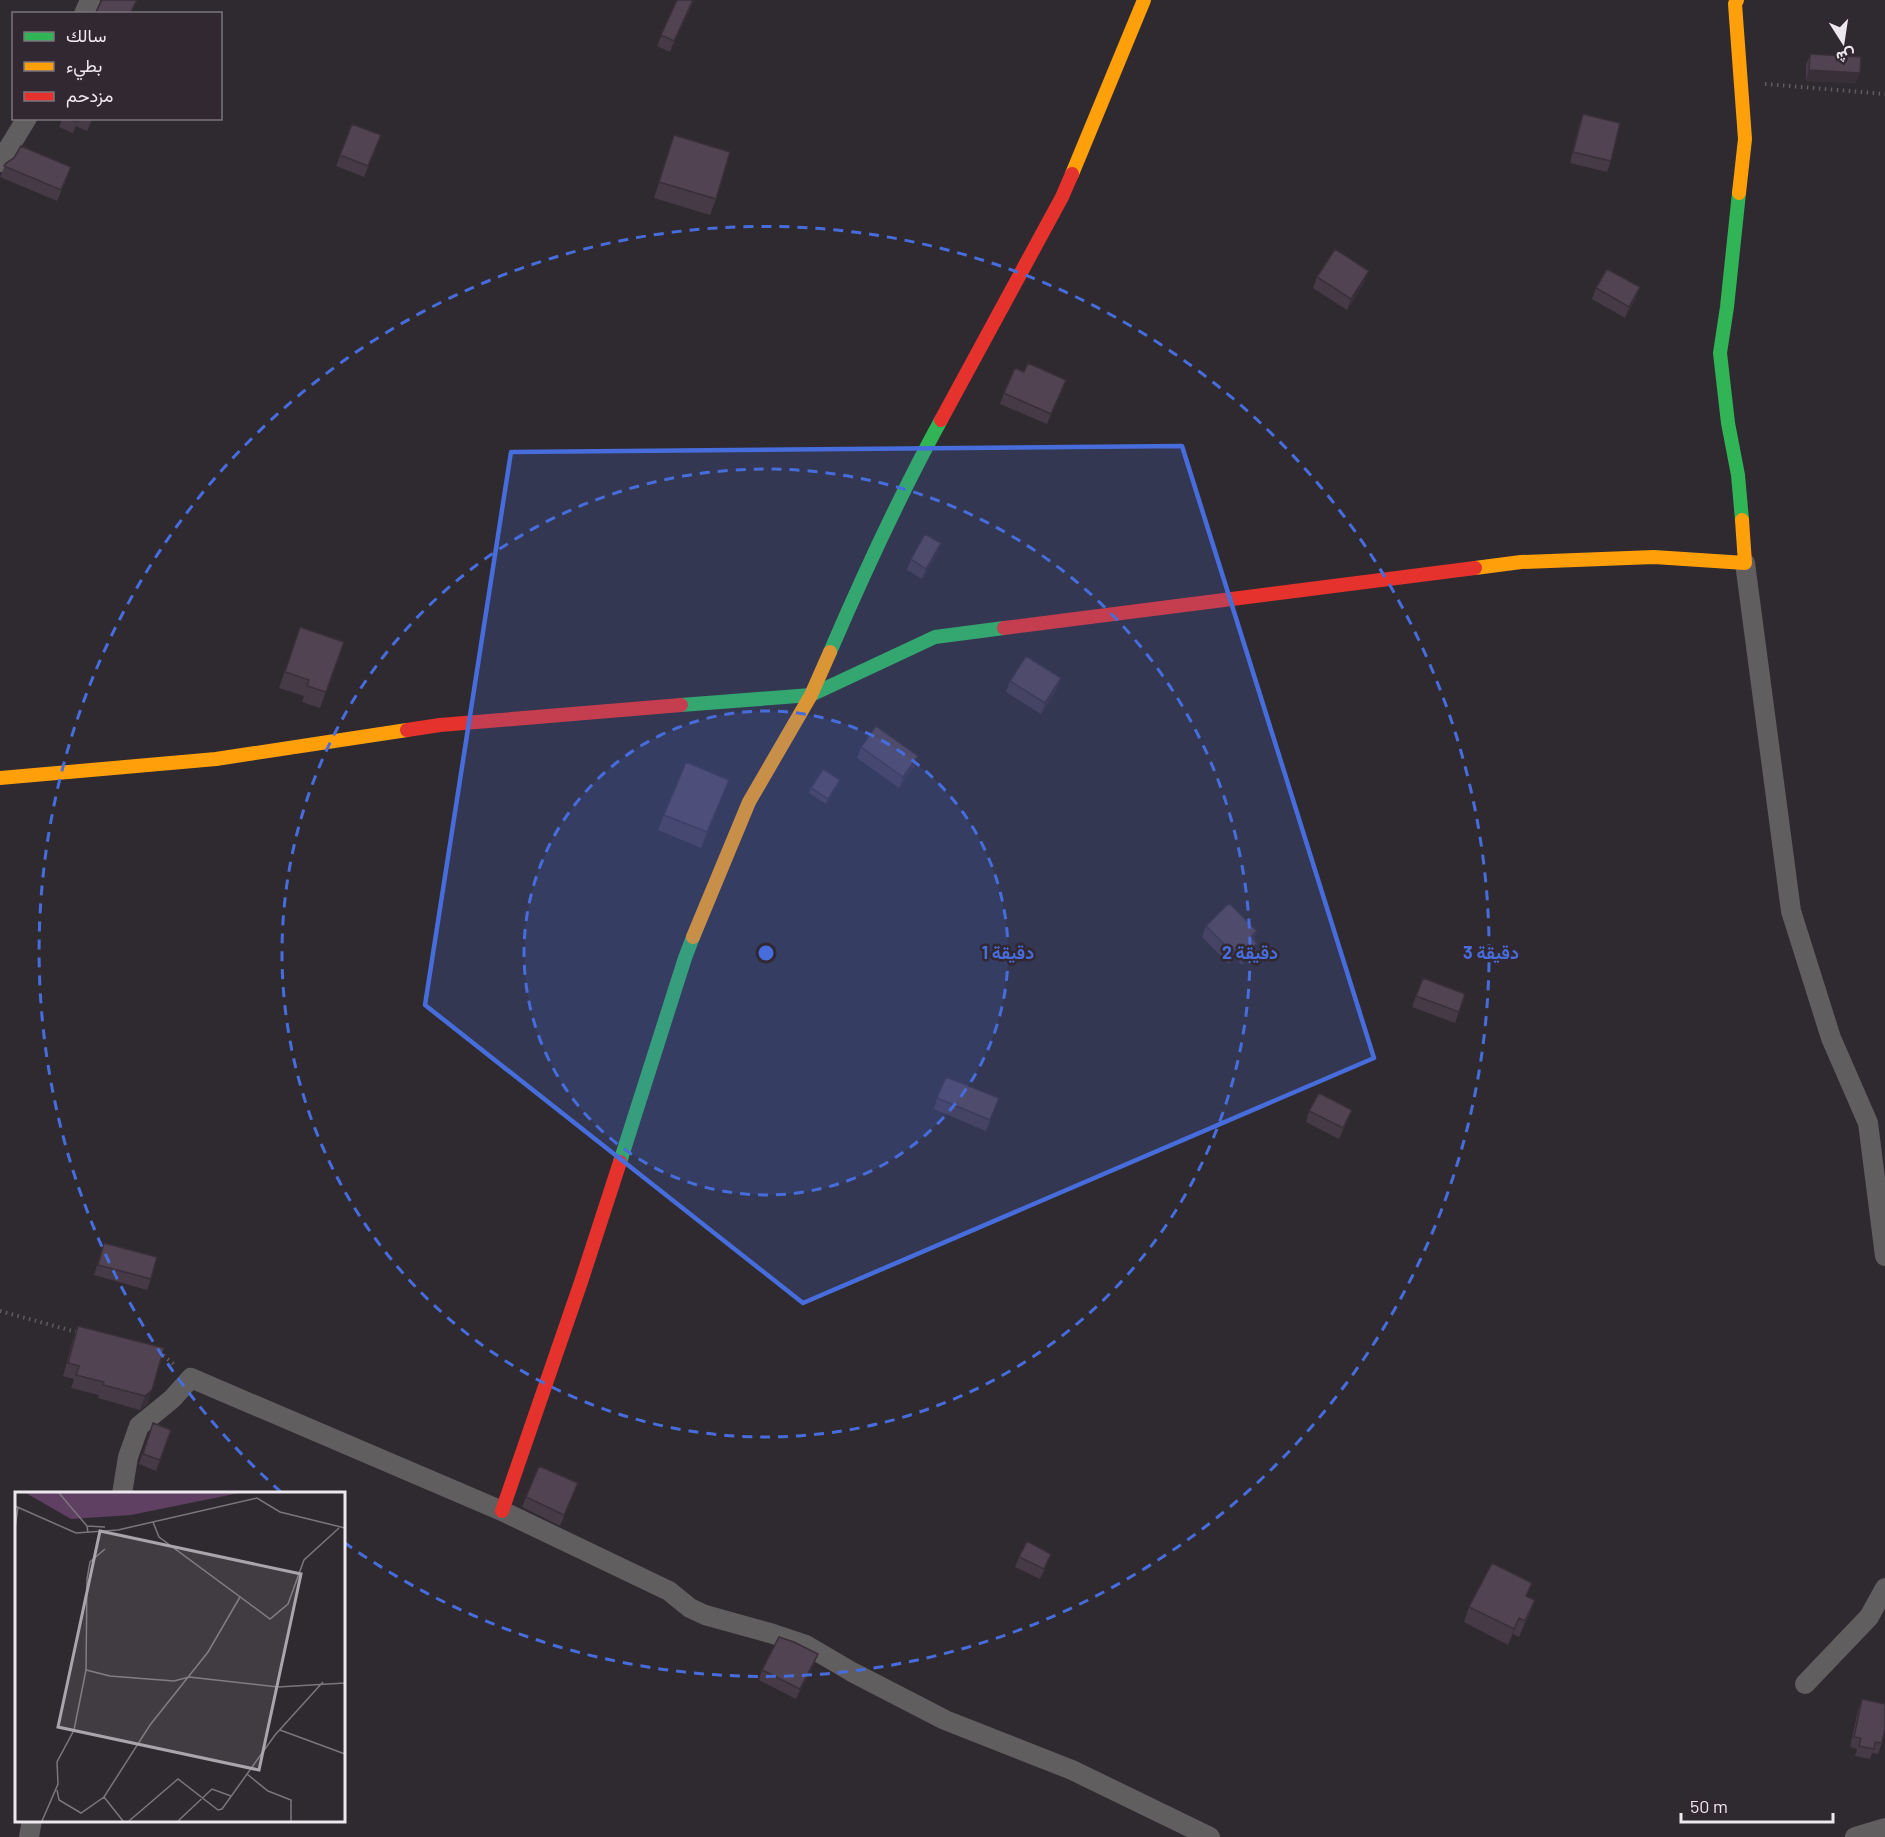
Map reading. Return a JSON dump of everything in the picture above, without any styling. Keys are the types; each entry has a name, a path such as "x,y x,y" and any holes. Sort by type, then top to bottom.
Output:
{"street":[{"path":"502,1511 581,1282 684,958 749,802 811,695 860,583 914,469 1062,197 1144,0"},
{"path":"1737,0 1735,4 1745,139 1720,353 1728,423 1738,475 1745,563 1791,911 1831,1038 1868,1123 1885,1256"},
{"path":"0,162 26,120"},
{"path":"0,778 216,759 440,725 811,695 935,637 1521,562 1654,557 1745,563"},
{"path":"122,1492 128,1457 139,1426 172,1398 191,1378 502,1511 669,1591 690,1608 723,1621 770,1633 806,1646 945,1720 1072,1770 1210,1837"},
{"path":"1805,1684 1869,1617 1885,1588"},
{"path":"30,1837 32,1822"},
{"path":"1855,1837 1885,1828"}],"path":[{"path":"1740,82 1885,94"},
{"path":"0,1311 91,1336"},
{"path":"154,1354 164,1356 191,1378"}],"highlighted area":[{"path":"1182,446 1374,1058 803,1303 425,1005 511,452"}],"building":[{"path":"102,0 137,0 131,12 96,12"},
{"path":"677,0 693,0 674,41 661,35"},
{"path":"1810,54 1861,57 1860,73 1809,70"},
{"path":"1583,114 1620,123 1611,161 1573,152"},
{"path":"352,124 381,135 368,166 340,155"},
{"path":"674,135 730,152 716,199 659,182"},
{"path":"21,146 71,167 61,190 4,166 14,158"},
{"path":"1335,249 1369,271 1351,299 1317,277"},
{"path":"1607,269 1640,287 1629,307 1596,288"},
{"path":"1028,363 1066,380 1051,414 1004,393 1015,368 1024,372"},
{"path":"925,534 941,543 926,569 911,559"},
{"path":"300,627 344,642 326,692 307,686 309,680 285,672"},
{"path":"1026,656 1061,678 1045,703 1010,681"},
{"path":"876,726 918,756 903,777 861,747"},
{"path":"686,762 729,780 707,832 664,815"},
{"path":"823,769 840,780 828,799 811,788"},
{"path":"1229,903 1257,931 1251,937 1257,943 1246,954 1239,947 1233,953 1206,926"},
{"path":"1423,978 1465,994 1459,1012 1416,996"},
{"path":"946,1077 999,1098 990,1120 937,1098"},
{"path":"1319,1093 1352,1110 1343,1128 1309,1111"},
{"path":"104,1243 157,1257 151,1279 98,1265"},
{"path":"78,1326 164,1348 152,1390 145,1396 76,1375 79,1366 68,1363"},
{"path":"153,1423 171,1430 160,1460 143,1454"},
{"path":"539,1466 578,1483 564,1515 526,1497"},
{"path":"1027,1541 1051,1554 1044,1569 1019,1557"},
{"path":"1492,1563 1532,1583 1526,1596 1535,1600 1525,1621 1519,1618 1514,1629 1469,1607"},
{"path":"779,1637 818,1654 800,1689 762,1670"},
{"path":"1862,1699 1885,1704 1885,1729 1882,1743 1875,1742 1874,1749 1859,1746 1861,1738 1854,1737"}],"traffic: fast":[{"path":"1739,193 1720,353 1728,423 1738,475 1742,520"},
{"path":"830,652 883,534 941,420"},
{"path":"681,705 811,695 935,637 1004,628"},
{"path":"620,1162 693,937"}],"traffic: slow":[{"path":"1072,174 1144,0"},
{"path":"1737,0 1735,4 1745,139 1739,193"},
{"path":"1475,568 1521,562 1654,557 1745,563 1742,520"},
{"path":"693,937 749,802 811,695 830,652"},
{"path":"0,778 216,759 407,730"}],"traffic: jam":[{"path":"941,420 1062,197 1072,174"},
{"path":"1004,628 1475,568"},
{"path":"407,730 440,725 681,705"},
{"path":"502,1511 620,1162"}]}
